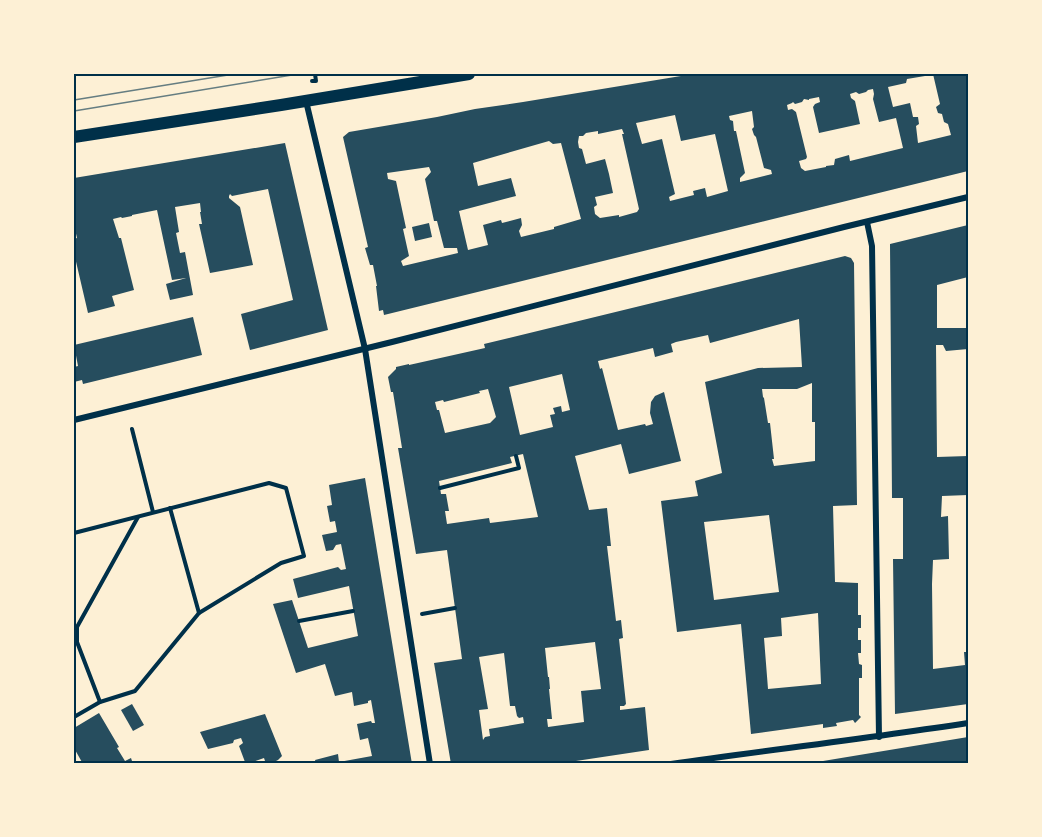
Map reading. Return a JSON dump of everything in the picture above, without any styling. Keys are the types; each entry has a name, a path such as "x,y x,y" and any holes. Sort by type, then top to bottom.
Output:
{"main road":[{"path":"74,136 469,74"}],"street":[{"path":"306,101 364,349 430,764"},
{"path":"74,420 969,197"},
{"path":"867,222 872,243 879,737"},
{"path":"671,764 969,723"}],"path":[{"path":"132,429 153,512"},
{"path":"440,488 519,468 516,456"},
{"path":"74,533 269,483 286,488 304,556 281,563 200,613 135,691 99,702 74,717"},
{"path":"170,508 200,613"},
{"path":"99,702 77,642 77,627 139,516"},
{"path":"422,614 455,608"},
{"path":"299,621 353,611"}],"building":[{"path":"693,74 924,74 925,76 907,79 906,83 888,87 893,107 910,103 913,117 918,117 919,124 916,126 918,143 951,135 948,124 944,122 942,114 938,113 936,107 940,104 933,74 968,74 966,77 968,78 968,171 384,315 383,310 379,311 373,265 370,265 365,248 368,247 343,137 349,132","holes":["873,89 879,122 896,118 903,148 850,161 849,155 835,159 834,165 826,167 805,171 801,168 799,161 807,157 796,112 792,109 788,110 787,105 819,97 820,102 813,107 819,133 860,124 855,101 850,94 856,92 859,94","752,111 754,127 752,129 764,168 771,170 772,174 740,182 740,178 745,173 736,131 734,131 733,121 729,116","675,115 681,141 715,134 728,191 707,197 705,188 693,191 694,195 670,201 669,197 675,194 662,139 642,144 636,123","622,129 639,209 637,212 619,217 619,215 600,218 595,214 594,207 597,205 595,197 613,193 609,174 605,159 586,164 578,142 579,136 586,133 598,131 598,134","549,141 553,144 561,143 581,219 554,227 554,229 521,237 519,231 522,225 521,218 502,223 501,220 483,225 488,245 468,250 459,211 516,196 511,178 478,186 473,163","429,167 431,172 425,179 434,221 437,221 444,248 457,248 458,253 403,266 401,261 409,256 403,229 406,228 396,181 388,179 387,173"]},
{"path":"285,143 328,330 250,350 241,314 293,300 268,189 229,196 240,207 253,265 210,273 199,224 202,224 200,203 175,207 179,232 176,233 180,253 185,252 193,295 170,300 166,284 186,278 172,280 157,210 113,219 119,238 121,238 134,290 112,296 115,306 88,313 74,253 74,239 77,238 74,225 74,178"},
{"path":"429,223 432,237 415,241 412,227"},
{"path":"968,225 968,277 937,285 937,328 968,328 968,349 946,351 943,345 936,345 937,457 968,456 968,495 942,496 941,517 948,516 949,559 933,560 932,584 933,669 965,665 964,652 968,652 968,704 895,714 893,559 903,559 903,498 892,498 890,244"},
{"path":"845,256 851,258 854,263 857,505 833,506 835,582 858,583 858,615 861,615 861,628 858,628 858,640 861,640 861,653 858,653 859,664 862,665 862,678 859,678 859,715 861,717 855,723 853,720 823,728 823,724 751,734 741,624 677,632 661,501 698,496 695,481 722,473 705,382 758,368 802,367 799,319 710,343 708,335 676,342 671,344 673,352 655,357 653,348 598,361 600,369 602,368 618,430 653,424 650,413 651,402 655,396 664,392 681,461 629,474 621,444 575,456 589,510 607,508 611,546 607,546 616,621 621,620 623,638 619,639 626,704 620,706 620,710 645,707 649,750 556,764 451,764 434,663 462,659 447,550 416,554 398,448 402,448 393,392 391,392 388,377 396,367 485,348 484,344","holes":["562,374 570,410 562,412 561,406 553,408 555,414 550,415 553,427 520,435 509,387","812,383 815,461 774,466 770,423 768,423 762,389 797,389","488,389 496,417 490,423 445,433 435,402 480,393 479,391","523,454 538,517 490,523 489,518 447,524 445,511 449,511 446,494 441,494 439,481 512,463 510,457","769,515 779,592 714,600 704,522","818,613 821,684 768,689 764,638 782,636 781,618","595,642 601,689 581,691 584,722 548,727 547,719 552,719 545,648","504,653 510,706 515,706 517,716 523,717 524,723 489,729 490,736 483,740 479,710 488,709 479,657"]},
{"path":"193,317 202,355 83,384 82,380 74,382 74,367 78,366 74,345"},
{"path":"365,478 412,764 316,764 315,760 338,754 339,762 372,756 368,738 360,740 357,724 371,721 375,723 371,700 368,703 354,706 352,692 335,696 325,664 296,673 273,604 292,600 308,648 358,636 349,586 298,598 293,579 338,567 341,570 346,569 341,544 336,545 333,550 326,551 322,535 337,532 335,521 330,522 327,506 332,505 329,485"},
{"path":"132,704 144,725 133,731 121,710"},
{"path":"99,713 125,761 131,758 133,764 83,764 74,748 74,728"},
{"path":"265,714 282,756 270,764 266,764 264,758 250,763 245,762 239,746 243,743 241,738 234,740 233,743 208,749 200,732"},
{"path":"968,737 968,764 817,764 817,762"}],"tram line":[{"path":"74,100 234,74"},
{"path":"74,111 298,74"}]}
